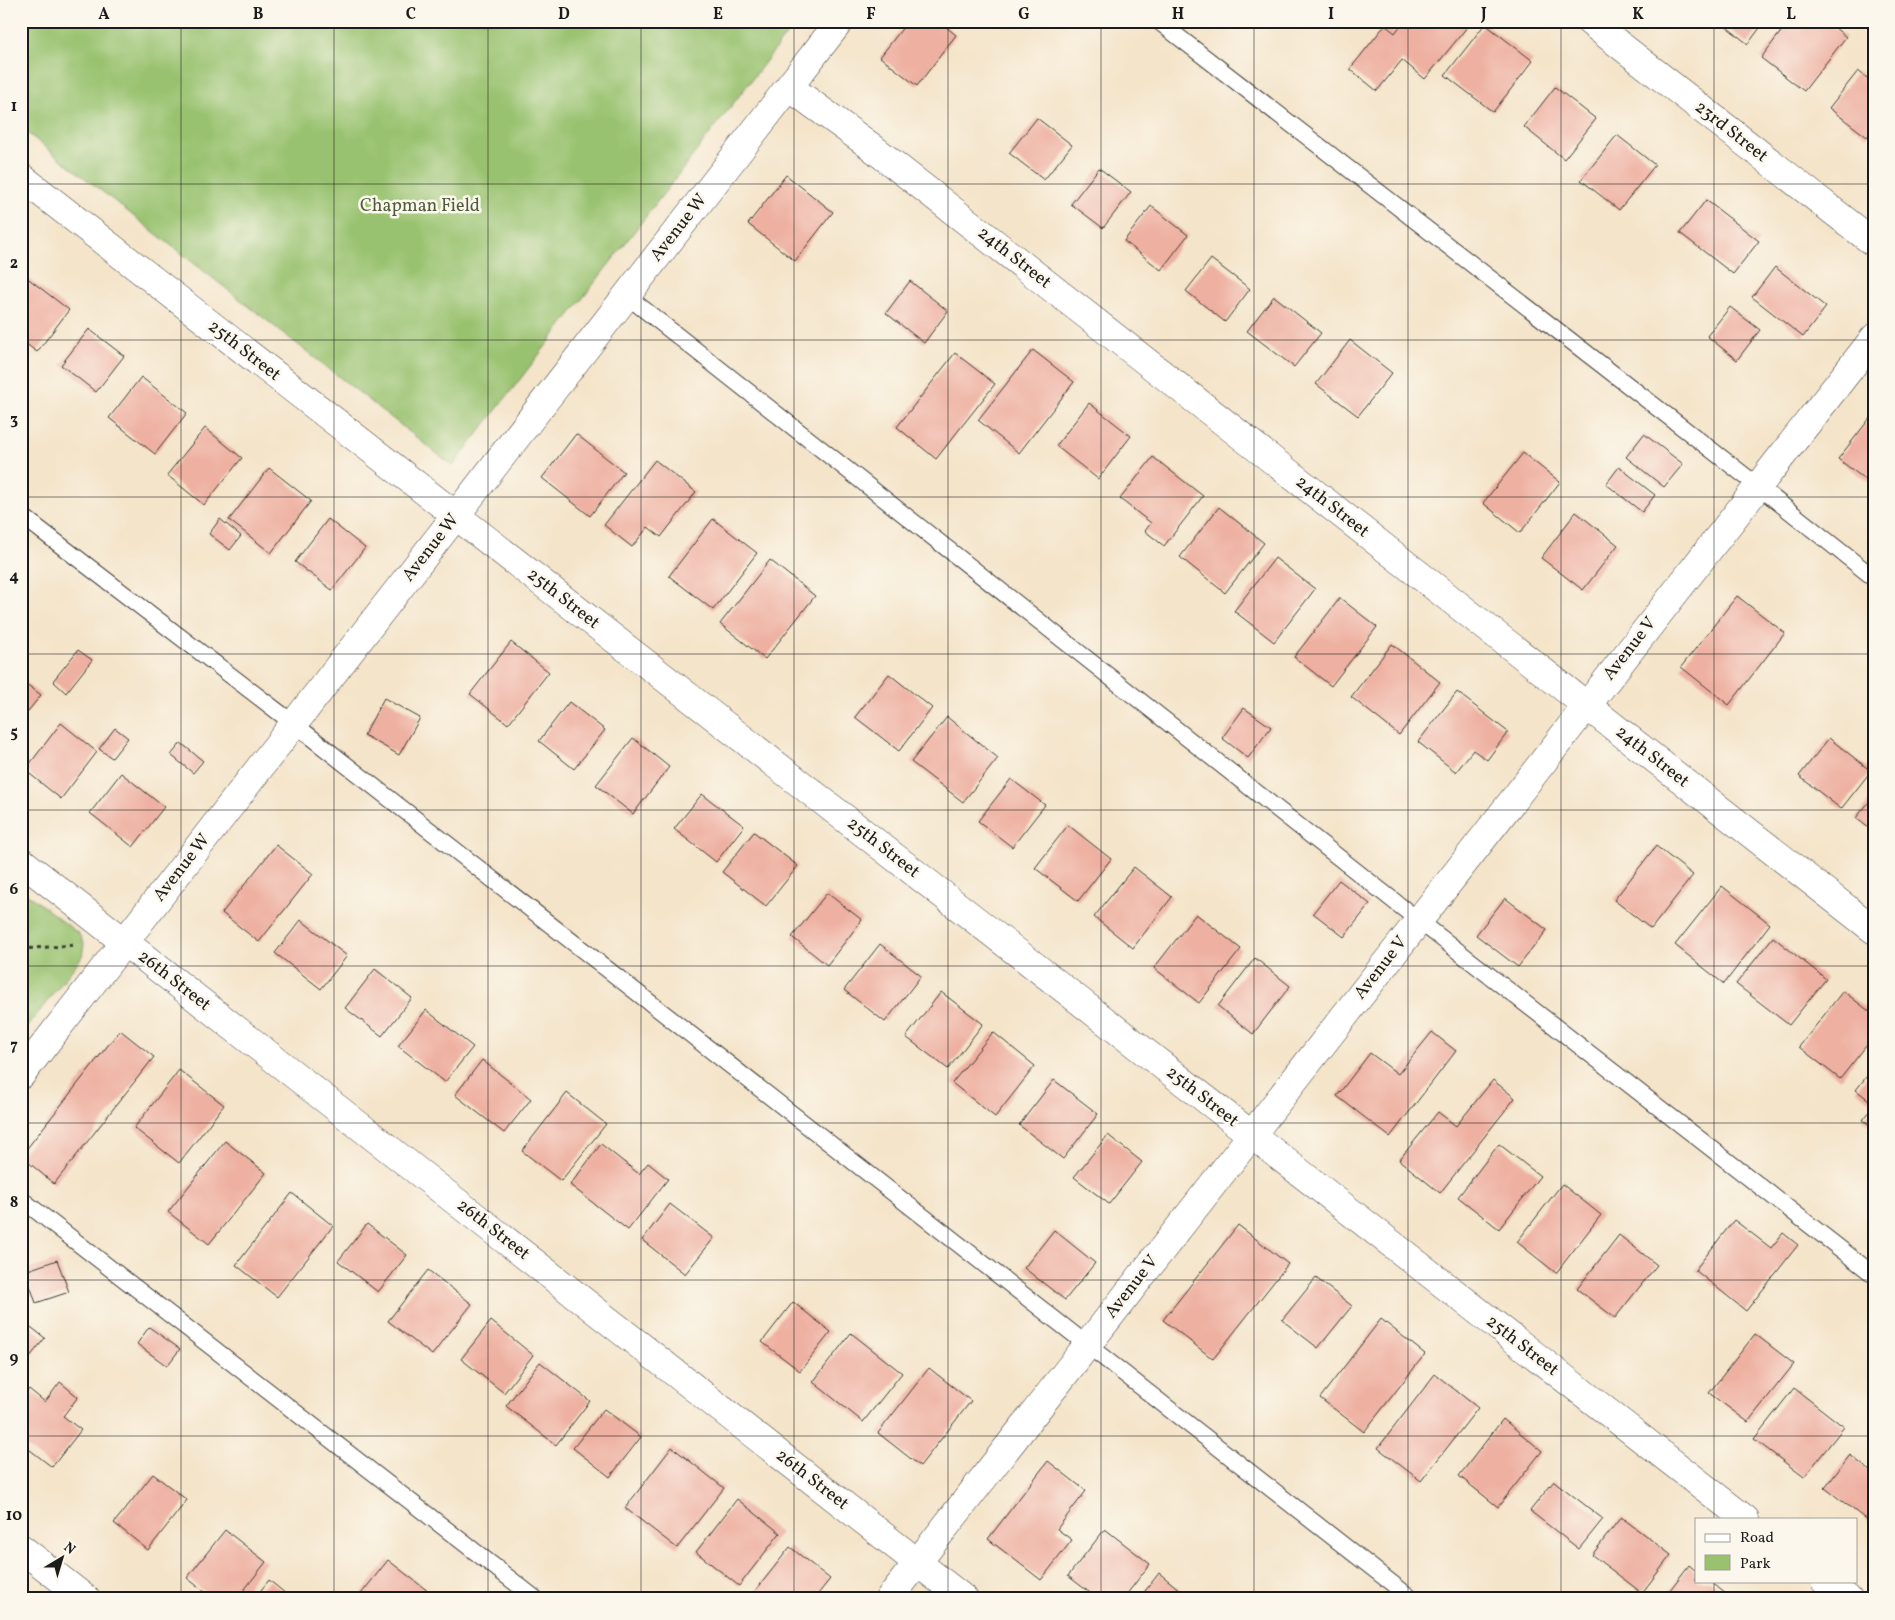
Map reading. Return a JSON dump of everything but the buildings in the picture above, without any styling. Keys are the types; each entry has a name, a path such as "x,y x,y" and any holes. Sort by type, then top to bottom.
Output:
{"street":[{"name":"Avenue W","path":"21,1075 840,21"},
{"name":"23rd Street","path":"1589,21 1874,243"},
{"name":"24th Street","path":"789,87 869,145 1874,930"},
{"name":"25th Street","path":"21,177 1744,1518"},
{"name":"Avenue V","path":"889,1599 1250,1134 1874,338"},
{"name":"26th Street","path":"21,862 964,1599"},
{"path":"21,1548 86,1599"},
{"path":"1826,1582 1848,1599"}],"lane":[{"path":"1158,21 1874,578"},
{"path":"627,296 1418,920 1874,1275"},
{"path":"21,516 294,724 1086,1346 1412,1599"},
{"path":"21,1198 536,1599"}],"path":[{"path":"21,949 78,945"}],"green space":[{"name":"Chapman Field","path":"21,21 797,21 453,466 21,128"},
{"path":"21,889 79,934 84,944 82,957 21,1035"}]}
